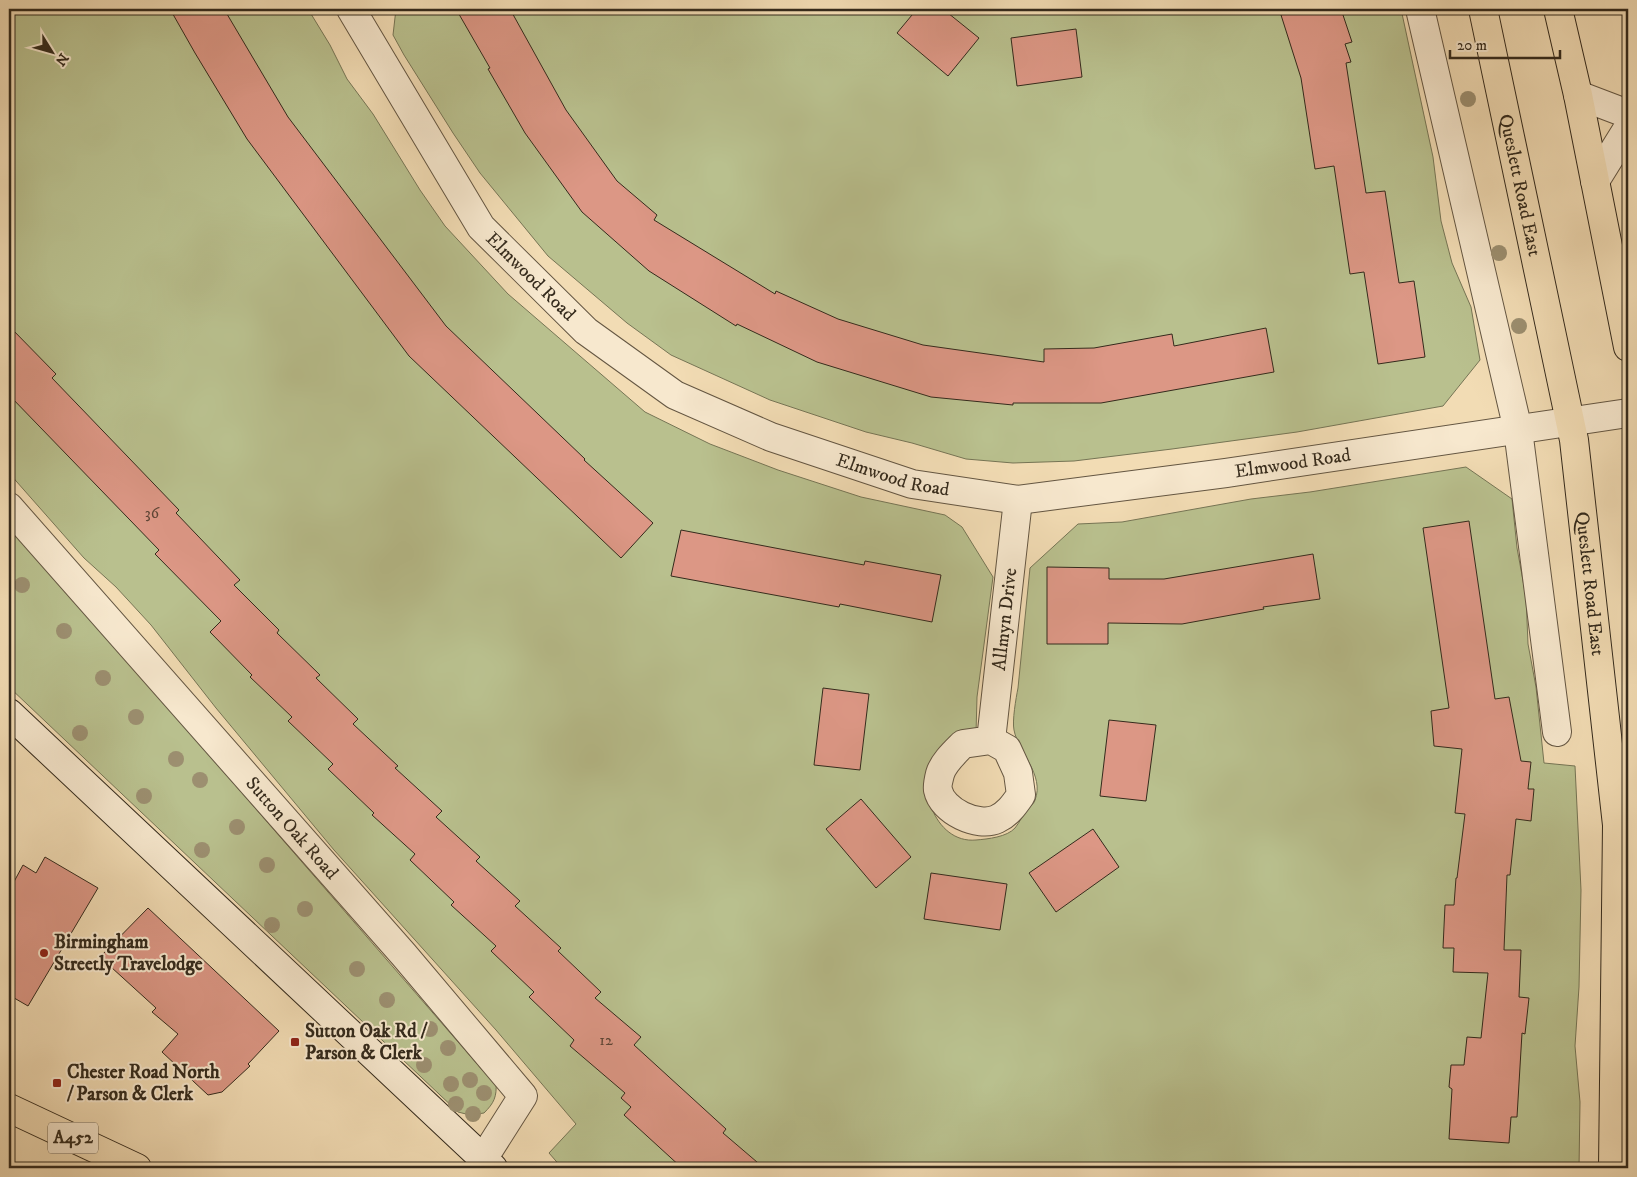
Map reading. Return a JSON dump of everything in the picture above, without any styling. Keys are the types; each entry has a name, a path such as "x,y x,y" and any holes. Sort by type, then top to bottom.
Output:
{"highway":[{"name":"Queslett Road East","path":"1483,9 1574,440 1618,825 1613,1168"},
{"path":"1558,9 1578,95 1628,348"},
{"name":"A452","path":"9,1108 137,1168"}],"street":[{"name":"Elmwood Road","path":"351,9 481,227 586,331 675,395 771,436 912,484 1018,500 1226,473 1628,413"},
{"path":"1420,9 1518,430 1557,732"},
{"path":"1578,95 1628,114"},
{"path":"1595,181 1628,128"},
{"name":"Allmyn Drive","path":"991,740 1018,500"},
{"name":"Sutton Oak Road","path":"9,507 404,955 523,1096 488,1164 9,713"}],"green space":[{"path":"9,9 308,9 330,45 347,79 373,114 420,190 445,226 508,294 645,412 710,444 778,470 861,497 945,515 962,527 993,577 977,697 976,733 944,745 936,753 930,765 927,779 932,809 939,822 949,832 961,839 981,840 1007,834 1015,828 1034,801 1037,791 1034,773 1020,747 1014,730 1030,568 1078,524 1122,522 1251,499 1310,492 1466,467 1512,499 1517,548 1526,597 1528,644 1536,687 1544,763 1575,766 1581,890 1579,987 1575,1046 1580,1102 1579,1168 562,1168 549,1153 576,1124 496,1030 334,850 216,708 151,625 116,587 84,558 9,473"},
{"path":"396,9 1401,9 1433,157 1441,221 1452,263 1471,307 1480,360 1443,406 1297,432 1074,461 1013,463 966,459 866,432 770,400 671,355 627,323 548,256 480,173 404,55 393,35"},
{"path":"9,527 59,582 485,1073 496,1082 494,1099 484,1113 470,1115 458,1112 9,687"}],"building":[{"path":"170,9 224,9 288,117 446,326 584,460 653,523 621,558 409,356 247,139"},
{"path":"456,9 510,9 566,110 617,181 657,215 654,220 775,294 776,291 838,319 923,345 1044,362 1044,349 1094,348 1172,334 1174,346 1266,328 1274,372 1101,403 1013,403 1013,405 931,397 817,362 737,324 736,326 649,271 582,212 525,133"},
{"path":"917,9 943,9 979,38 948,76 897,33"},
{"path":"1302,9 1341,9 1352,42 1345,44 1351,62 1346,63 1366,193 1385,191 1399,283 1414,281 1425,357 1378,364 1364,272 1350,274 1334,166 1315,169 1301,78 1281,15"},
{"path":"1076,29 1082,77 1017,86 1011,38"},
{"path":"9,326 56,374 52,378 179,510 176,513 240,580 234,585 279,630 277,633 320,675 316,678 358,719 353,724 398,766 395,768 442,811 436,817 480,857 476,861 520,901 515,906 561,948 558,951 601,992 595,998 641,1037 634,1045 726,1129 723,1133 764,1168 682,1168 624,1115 631,1107 621,1098 625,1093 570,1046 574,1040 529,997 534,992 491,951 496,946 451,905 454,902 410,860 415,854 372,815 374,813 328,769 333,764 288,721 292,717 250,677 252,675 210,632 221,621 155,554 159,550 9,395"},
{"path":"1469,521 1495,699 1509,697 1521,761 1531,762 1528,789 1534,789 1531,821 1516,819 1510,875 1507,875 1504,950 1521,950 1519,997 1529,998 1525,1034 1522,1033 1517,1117 1511,1117 1509,1143 1449,1139 1452,1089 1449,1087 1451,1065 1464,1065 1467,1037 1481,1038 1488,973 1453,972 1454,948 1443,948 1445,905 1454,905 1465,814 1455,813 1462,749 1434,746 1431,711 1449,708 1423,528"},
{"path":"681,530 864,565 865,561 941,575 932,622 840,604 839,607 671,576"},
{"path":"1313,554 1320,599 1263,607 1264,609 1182,624 1108,623 1108,644 1047,644 1047,567 1109,568 1109,579 1164,579"},
{"path":"823,688 869,694 860,770 814,765"},
{"path":"1109,720 1156,725 1146,801 1100,796"},
{"path":"861,799 911,857 876,888 826,829"},
{"path":"1093,829 1119,867 1056,912 1029,873"},
{"name":"Birmingham Streetly Travelodge","path":"45,857 98,888 28,1006 9,995 9,891 23,865 36,873"},
{"path":"931,873 1007,884 1000,930 924,919"},
{"path":"148,908 279,1031 248,1064 250,1066 222,1092 208,1095 162,1052 178,1034 152,1012 156,1008 100,957"}],"place":[{"name":"Birmingham Streetly Travelodge","path":"44,953"},
{"name":"Sutton Oak Rd / Parson & Clerk","path":"295,1042"},
{"name":"Chester Road North / Parson & Clerk","path":"57,1083"}]}
